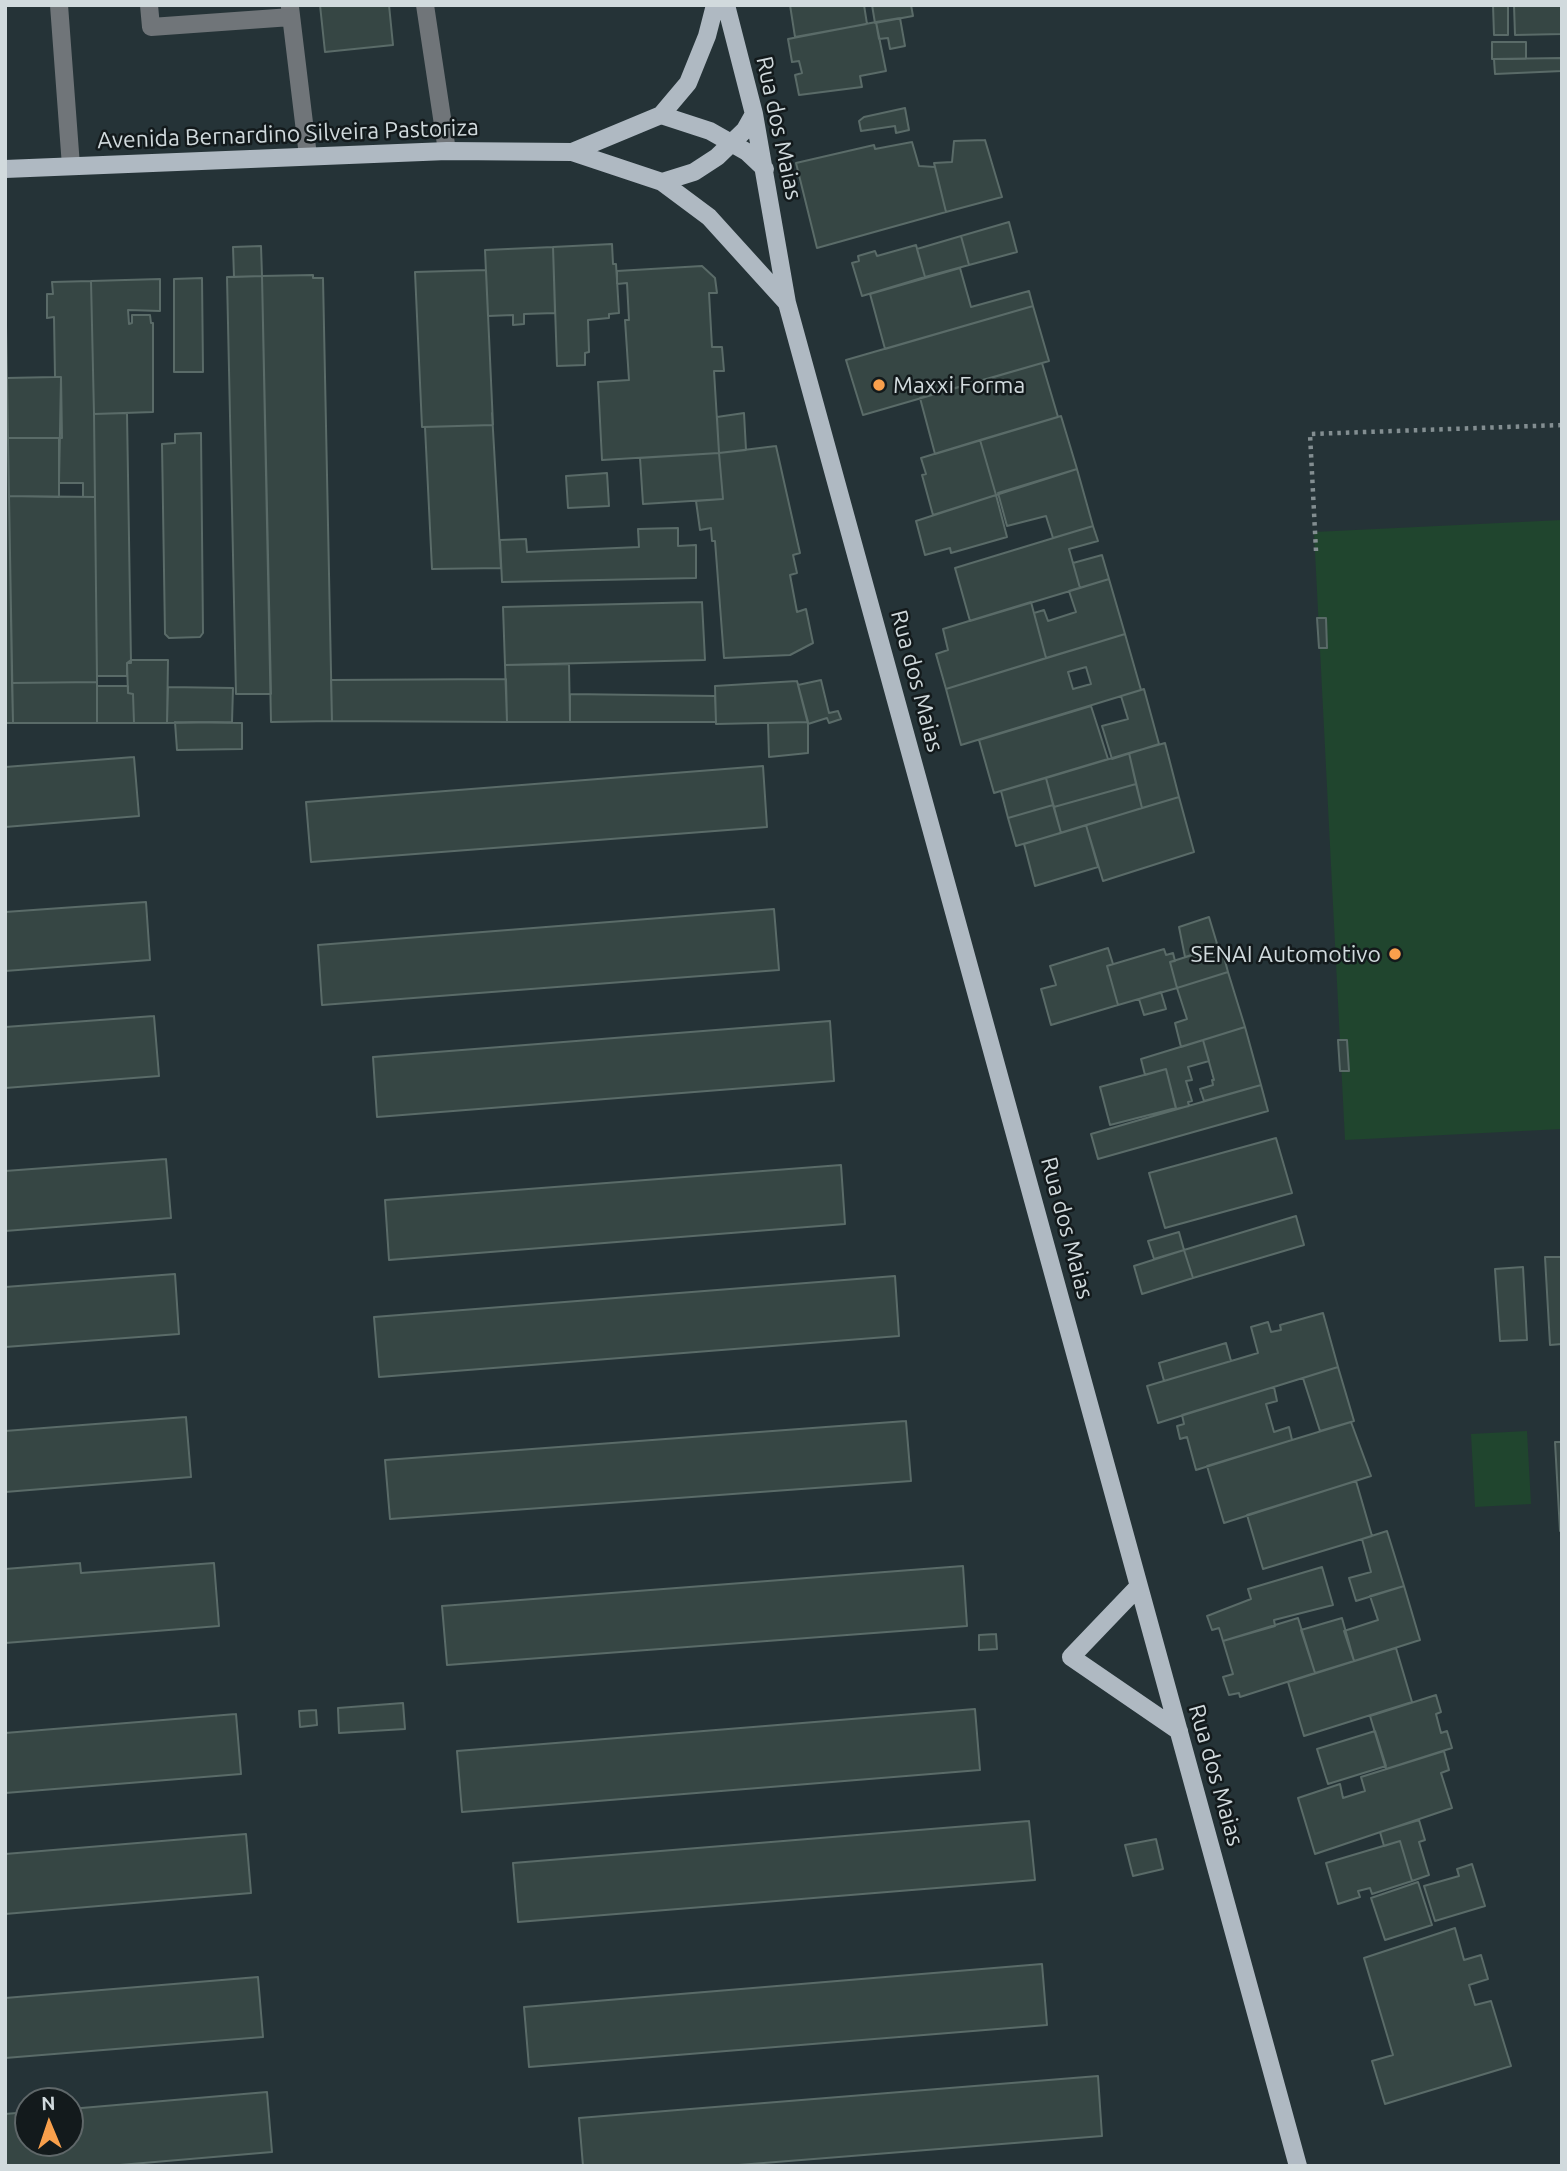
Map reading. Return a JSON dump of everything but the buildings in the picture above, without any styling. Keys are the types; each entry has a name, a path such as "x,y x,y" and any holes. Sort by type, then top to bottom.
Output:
{"main road":[{"path":"715,5 707,36 688,83 661,115 710,131 733,143 765,169"},
{"name":"Rua dos Maias","path":"726,5 754,114 787,303 1298,2166"},
{"path":"662,182 694,172 733,143 754,114"},
{"name":"Avenida Bernardino Silveira Pastoriza","path":"572,152 661,115"},
{"name":"Avenida Bernardino Silveira Pastoriza","path":"5,169 447,151 572,152 662,182"},
{"name":"Rua dos Maias","path":"662,182 709,217 787,303"},
{"path":"1139,1586 1071,1657 1179,1731"}],"lane":[{"path":"59,5 71,166"},
{"path":"149,5 151,27 291,11 307,156"},
{"path":"425,5 447,151"}],"path":[{"path":"1316,551 1310,434 1562,425"}],"green space":[{"path":"1562,520 1562,1129 1345,1140 1314,532"},
{"path":"1527,1431 1531,1504 1475,1507 1471,1434"}],"place":[{"name":"Maxxi Forma","path":"879,385"},
{"name":"SENAI Automotivo","path":"1395,954"}]}
